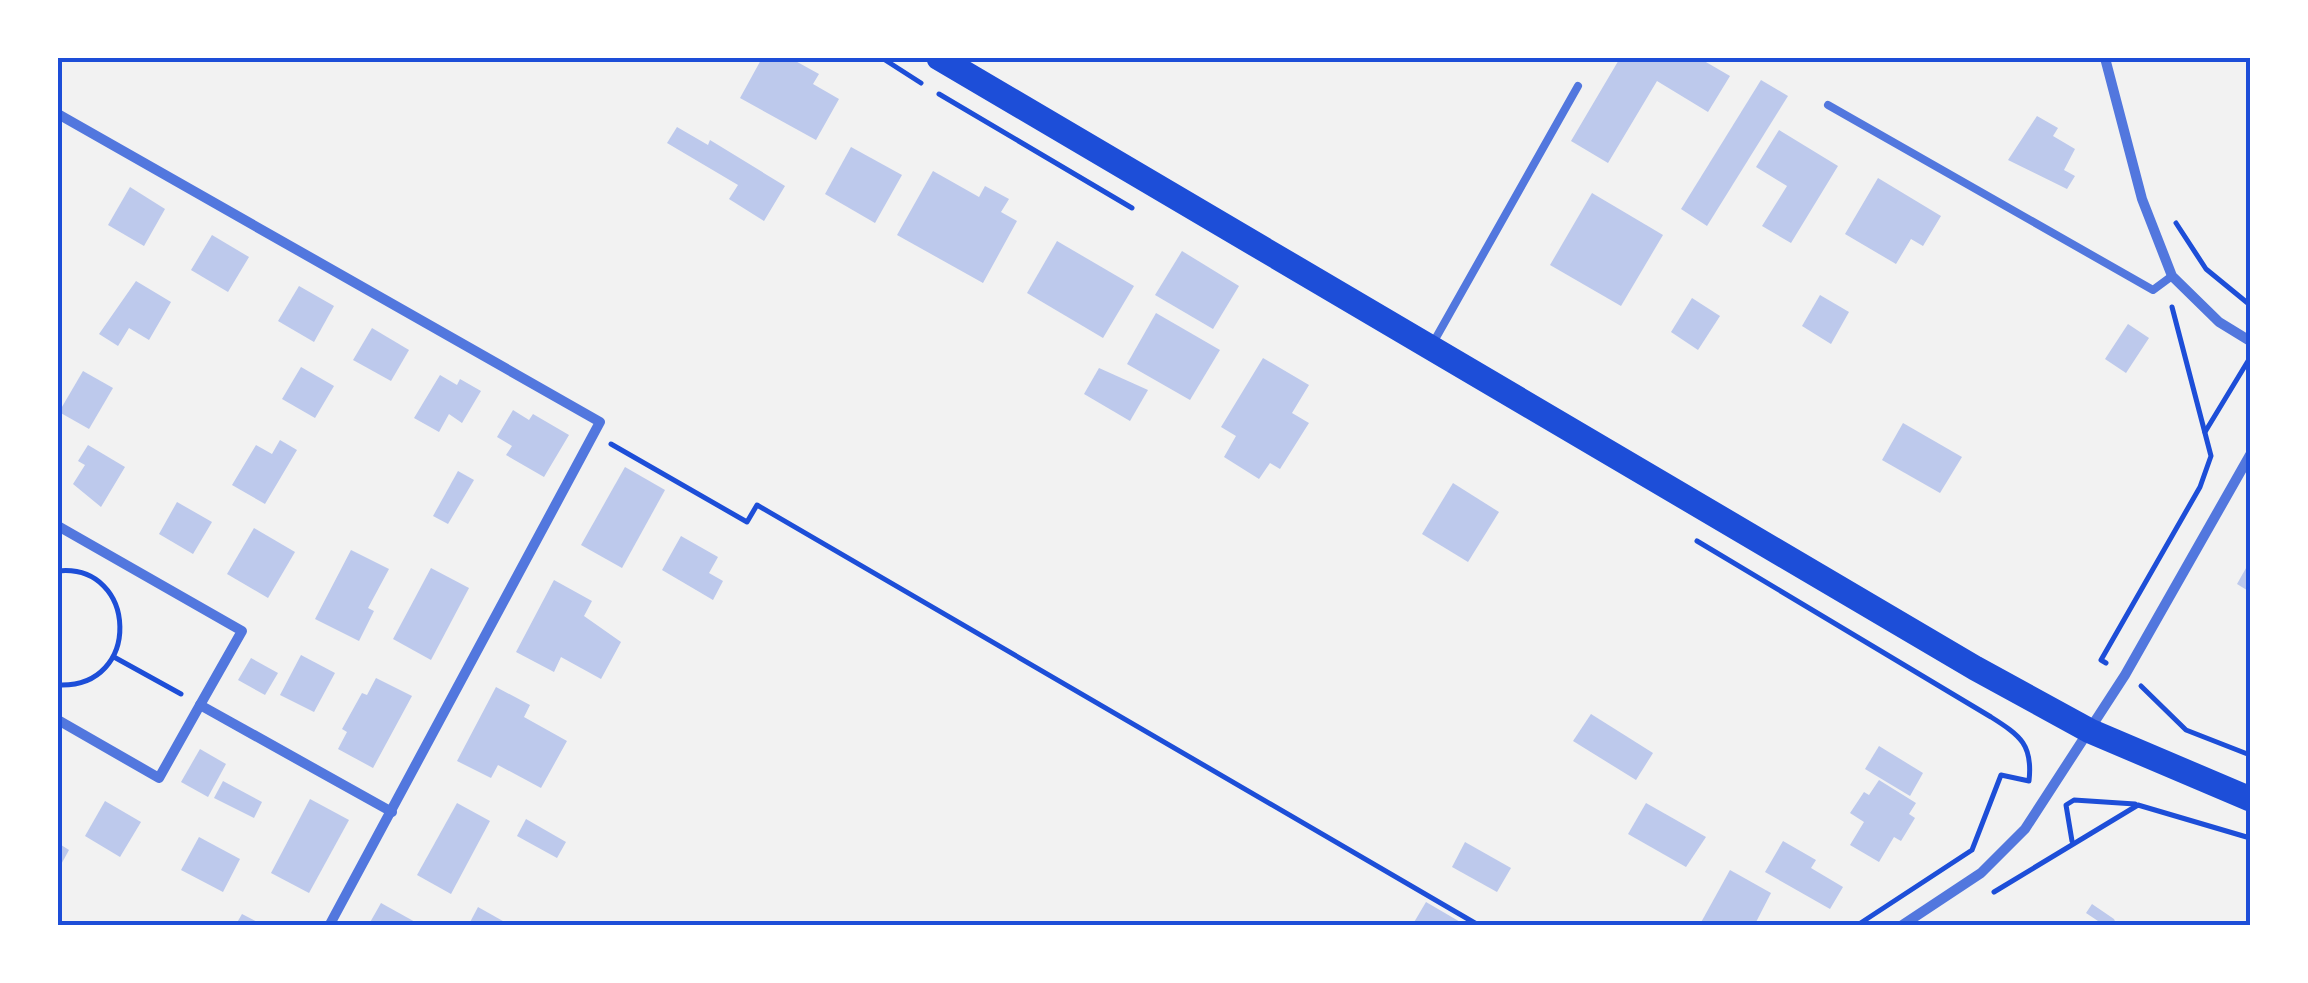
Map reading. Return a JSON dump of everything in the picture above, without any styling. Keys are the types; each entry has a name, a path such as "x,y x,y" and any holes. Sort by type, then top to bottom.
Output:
{"main road":[{"path":"939,58 2090,731 2250,798"}],"street":[{"path":"2104,58 2142,198 2172,276 2219,322 2250,341"},
{"path":"58,114 600,422 329,926"},
{"path":"1900,926 1981,873 2014,844 2090,731 2250,456"},
{"path":"58,526 242,631 159,778 58,720"},
{"path":"200,705 392,812"}],"lane":[{"path":"1430,348 1578,86"},
{"path":"1828,105 2153,290 2172,276"}],"path":[{"path":"882,58 1138,211"},
{"path":"2168,208 2206,269 2250,305"},
{"path":"2106,663 2101,660 2204,481 2212,456 2175,314 2160,284"},
{"path":"2205,432 2248,361"},
{"path":"594,434 747,522 757,505 1480,926"},
{"path":"1685,532 1794,603 1992,717 2023,738 2030,752 2029,782 2001,775 1972,850 1856,926"},
{"path":"58,571 84,574 114,599 121,628 114,656 87,681 58,685"},
{"path":"114,656 200,705"},
{"path":"2140,684 2186,730 2250,755"},
{"path":"2072,841 2066,804 2074,800 2138,804 2250,838"},
{"path":"1986,896 2138,804"}],"building":[{"path":"762,58 790,58 819,74 813,84 839,99 816,140 740,98"},
{"path":"1620,58 1699,58 1730,76 1708,112 1657,81 1608,163 1571,141"},
{"path":"1761,80 1788,96 1707,226 1681,209"},
{"path":"2037,116 2058,128 2053,136 2075,149 2064,170 2075,176 2067,189 2008,160"},
{"path":"677,127 708,145 710,140 785,186 764,221 729,199 738,185 667,143"},
{"path":"1779,130 1838,166 1791,243 1762,226 1787,186 1756,167"},
{"path":"851,147 902,175 875,223 825,194"},
{"path":"933,171 979,197 985,186 1009,199 1001,212 1017,221 983,283 897,235"},
{"path":"1878,178 1941,216 1923,246 1911,239 1896,264 1845,234"},
{"path":"130,187 165,209 144,246 108,225"},
{"path":"1592,193 1663,235 1621,306 1550,265"},
{"path":"212,235 249,257 228,292 191,270"},
{"path":"1057,241 1134,286 1103,338 1027,293"},
{"path":"1182,251 1239,286 1213,329 1155,295"},
{"path":"136,281 171,302 149,340 129,328 118,346 99,334"},
{"path":"299,286 334,306 314,342 278,321"},
{"path":"1820,295 1849,312 1831,344 1802,326"},
{"path":"1692,298 1720,316 1698,350 1671,332"},
{"path":"1156,313 1220,350 1190,400 1127,364"},
{"path":"2128,324 2149,338 2126,373 2105,359"},
{"path":"372,328 409,350 391,381 353,360"},
{"path":"1263,358 1309,385 1292,413 1309,423 1280,469 1270,463 1259,479 1224,457 1236,436 1221,427"},
{"path":"301,367 334,386 315,418 282,399"},
{"path":"1099,368 1148,390 1130,421 1084,394"},
{"path":"83,371 113,388 89,429 59,412"},
{"path":"440,375 457,385 460,379 481,391 462,423 449,414 439,432 414,418"},
{"path":"513,410 529,420 533,414 569,435 544,477 506,455 512,446 497,437"},
{"path":"1903,423 1962,457 1940,493 1882,460"},
{"path":"280,440 297,450 265,504 232,485 256,445 272,454"},
{"path":"88,445 125,467 101,507 73,484 85,465 78,461"},
{"path":"625,467 665,490 622,568 581,545"},
{"path":"458,471 474,480 448,524 433,516"},
{"path":"1453,483 1499,512 1468,562 1422,534"},
{"path":"177,502 212,522 193,554 159,534"},
{"path":"254,528 295,552 268,598 227,574"},
{"path":"681,536 718,557 709,573 723,581 713,600 662,570"},
{"path":"351,550 389,569 368,608 374,611 359,641 315,619"},
{"path":"2250,561 2250,592 2237,584"},
{"path":"431,568 469,588 431,660 393,639"},
{"path":"554,580 592,601 584,616 621,642 601,679 561,657 554,672 516,652"},
{"path":"301,655 335,673 314,712 280,695"},
{"path":"251,658 278,673 265,695 238,680"},
{"path":"376,678 412,696 373,768 338,749 347,732 342,729 362,693 367,695"},
{"path":"496,687 530,705 524,717 567,741 541,788 498,765 491,778 457,761"},
{"path":"1591,714 1653,753 1636,780 1573,741"},
{"path":"1879,746 1923,773 1910,796 1865,769"},
{"path":"200,749 226,764 208,797 181,782"},
{"path":"1879,780 1916,803 1909,814 1915,818 1901,841 1894,837 1879,862 1850,845 1864,822 1850,813 1864,792 1869,795"},
{"path":"223,781 262,802 254,818 214,798"},
{"path":"310,799 349,820 309,893 271,873"},
{"path":"105,801 141,822 120,857 85,836"},
{"path":"457,803 490,821 451,894 417,875"},
{"path":"1646,803 1706,837 1686,867 1628,834"},
{"path":"526,819 566,842 557,858 517,836"},
{"path":"199,837 240,859 223,892 181,870"},
{"path":"1783,841 1816,860 1811,868 1843,887 1830,909 1765,872"},
{"path":"1465,842 1511,868 1497,892 1452,867"},
{"path":"58,843 69,850 58,870"},
{"path":"1730,870 1771,893 1754,926 1699,926"},
{"path":"1426,902 1462,923 1413,924"},
{"path":"381,903 417,923 416,926 368,926"},
{"path":"2092,904 2114,919 2117,926 2095,926 2098,921 2086,913"},
{"path":"478,907 512,926 468,926"},
{"path":"242,914 265,926 235,926"}]}
